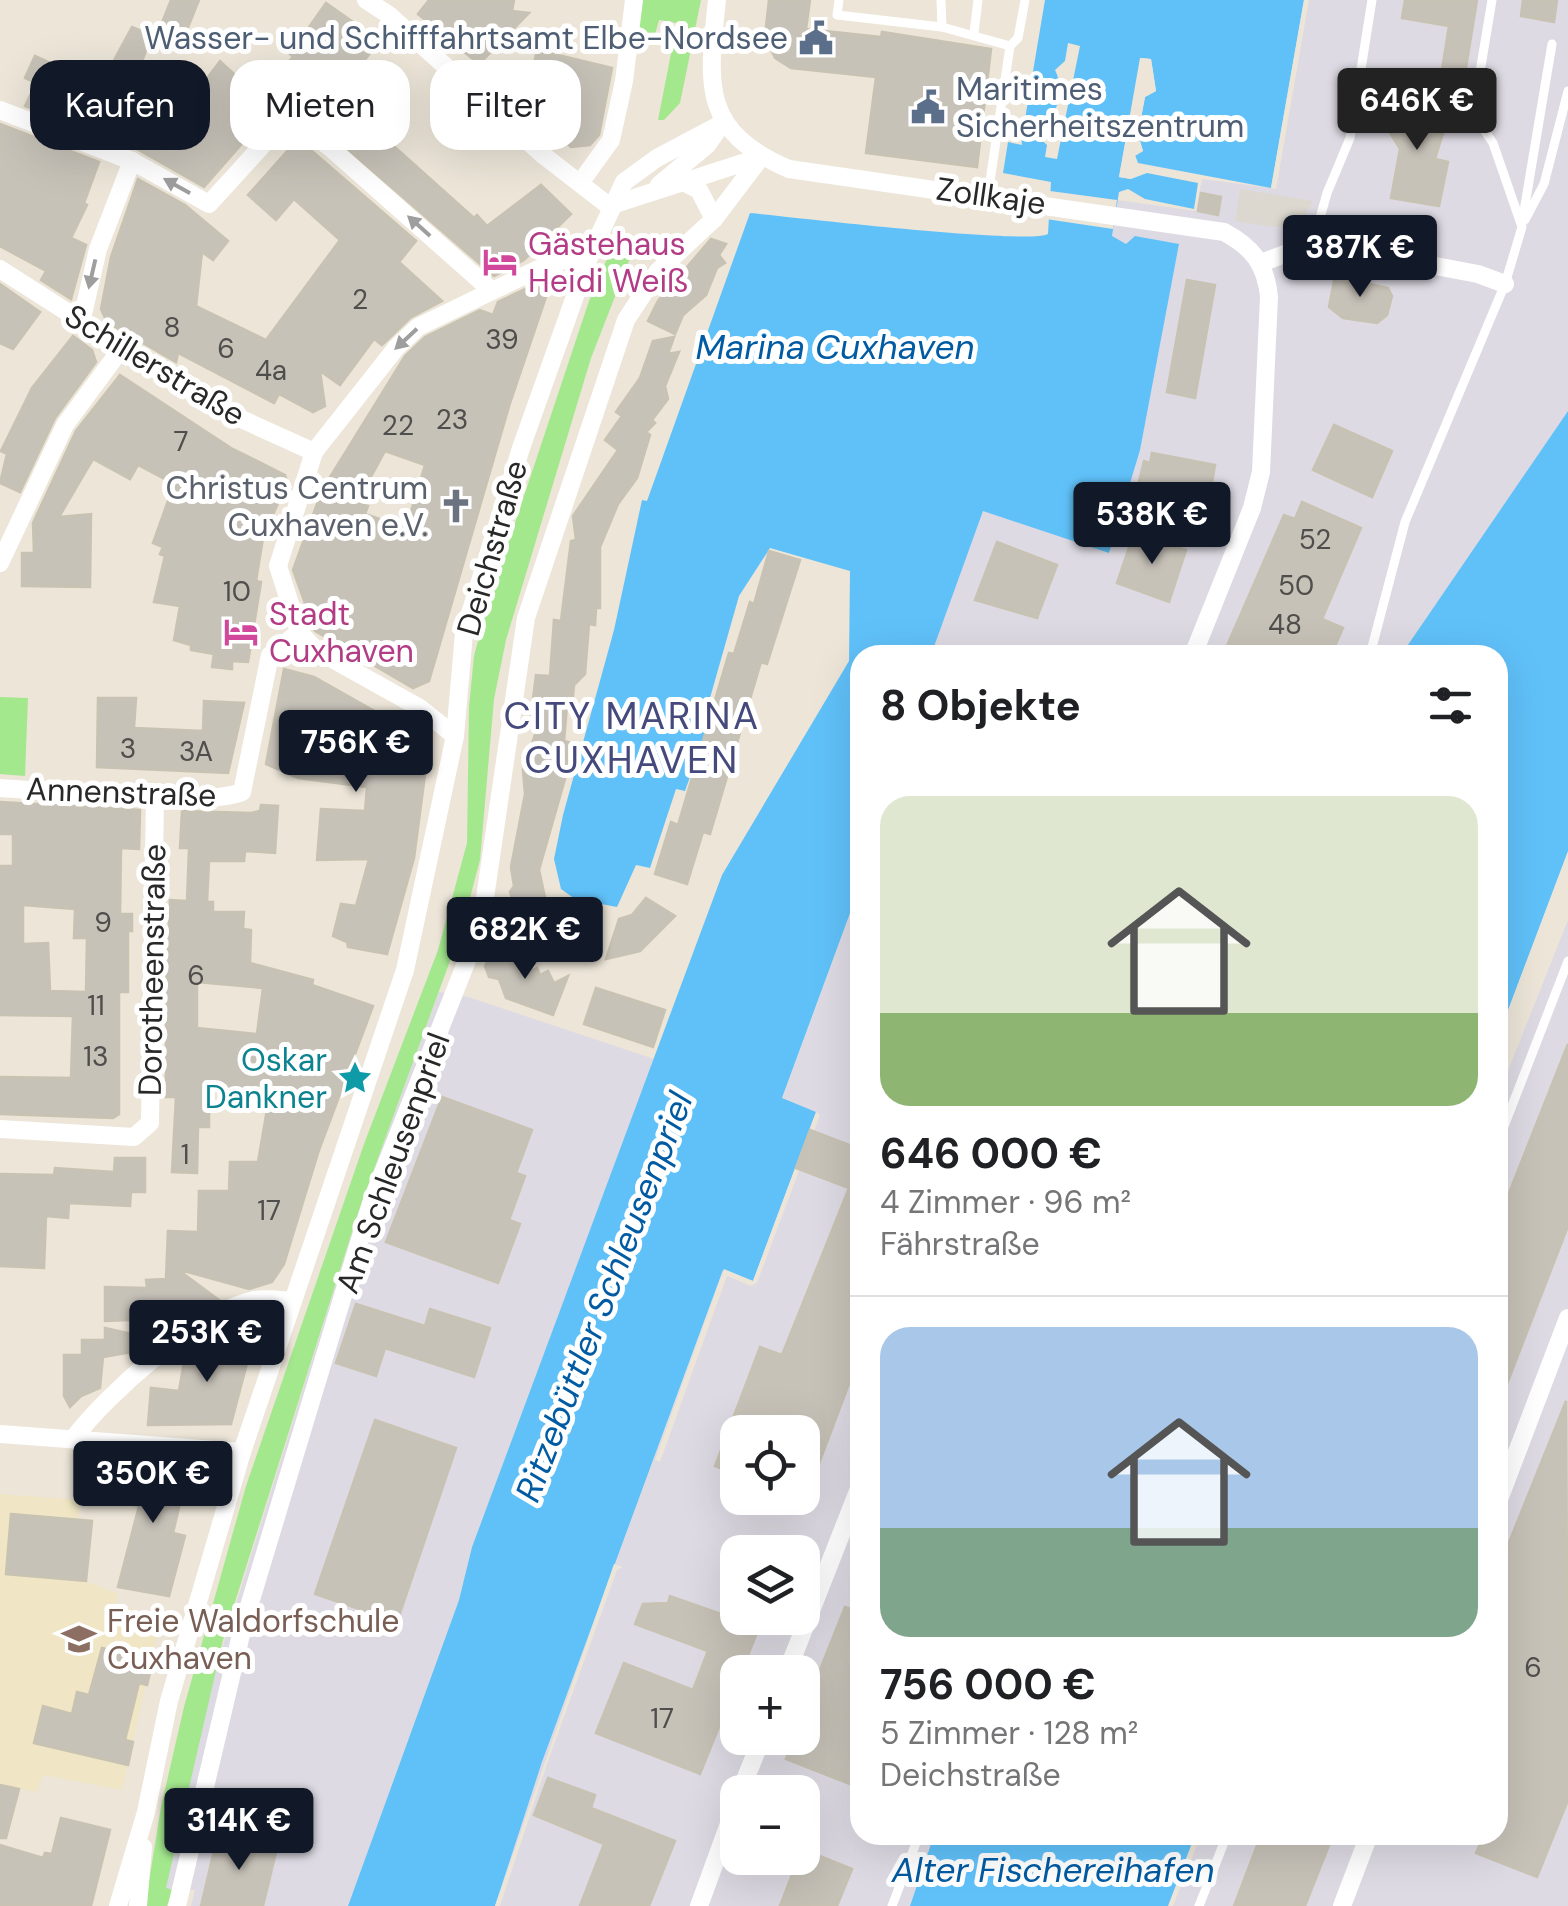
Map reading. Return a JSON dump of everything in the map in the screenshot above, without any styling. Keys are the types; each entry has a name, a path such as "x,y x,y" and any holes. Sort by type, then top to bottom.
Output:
{"street":[{"path":"366,0 610,206 761,157"},
{"path":"580,183 611,140 624,82 634,0"},
{"path":"651,192 707,145 722,123 709,75 717,0"},
{"path":"0,110 132,161 209,204 288,116 334,150 492,291"},
{"name":"Zollkaje","path":"722,123 761,157 789,168 1224,232 1242,242 1261,263"},
{"name":"Deichstraße","path":"118,1906 146,1812 170,1701 242,1452 405,970 455,736 464,634 520,448 589,257 624,182 657,158 722,123"},
{"name":"Am Schleusenpriel","path":"177,1906 244,1626 372,1204 481,925 490,888 508,717 526,618 626,320 658,271 714,219 761,157"},
{"path":"81,323 98,249 132,161"},
{"path":"684,182 699,190 714,219"},
{"path":"1197,645 1252,508 1261,472 1270,297 1261,263 1314,243 1478,274 1505,284"},
{"path":"455,736 420,708 316,650 299,632 278,566 314,452 396,348 418,327 553,262 589,257"},
{"name":"Schillerstraße","path":"0,268 217,408 314,452"},
{"path":"0,563 65,425 121,349"},
{"name":"Annenstraße","path":"0,788 155,796 229,797 242,792 270,655 299,632"},
{"name":"Dorotheenstraße","path":"0,1129 134,1136 150,1123 155,796"},
{"path":"72,1439 102,1400 215,1318 254,1300 292,1300"},
{"path":"1508,1479 1561,1359 1568,1318"},
{"path":"0,1434 242,1452"},
{"path":"794,1655 850,1511"},
{"name":"Deichstraße","path":"138,1906 146,1812"},
{"path":"1342,1906 1365,1845"},
{"path":"698,1906 720,1847"}],"lane":[{"path":"839,0 836,15 942,27 1010,46"},
{"path":"941,0 942,27"},
{"path":"974,33 978,0"},
{"path":"988,196 1010,46 1018,38 1026,0"},
{"path":"1314,243 1327,193 1350,138 1372,0"},
{"path":"1492,0 1474,114 1493,143 1522,226"},
{"path":"1373,645 1405,522 1512,265 1552,44"},
{"path":"1522,226 1544,184 1568,91"},
{"path":"1508,1116 1568,960"},
{"path":"892,1906 915,1845"},
{"path":"1200,1906 1223,1845"}],"shaded area":[{"path":"1304,0 1568,0 1568,411 1408,645 935,645 982,510 1109,553 1118,510 1124,511 1179,245 1136,236 1126,244 1117,242 1112,237 1117,200 1196,211 1202,179 1271,188"},
{"path":"1240,189 1313,201 1300,224 1273,227 1235,221"},
{"path":"850,913 850,1845 931,1845 910,1906 495,1906 542,1762 724,1269 753,1281 815,1113 782,1099"},
{"path":"1568,920 1568,1906 1173,1906 1197,1845 1508,1845 1508,1071"},
{"path":"439,992 468,997 654,1059 472,1547 459,1600 348,1906 191,1906 195,1890 165,1889 206,1700 358,1213"},
{"name":"Freie Waldorfschule Cuxhaven","path":"0,1494 80,1500 78,1519 92,1521 86,1581 118,1594 115,1605 161,1617 122,1790 43,1775 37,1792 0,1785"}],"green space":[{"path":"641,0 701,0 680,103 664,120 658,120 677,23 659,20 653,42 638,40"},
{"path":"615,240 634,248 591,358 506,640 494,699 480,860 462,928 358,1213 223,1640 166,1888 173,1890 167,1906 145,1906 161,1807 184,1707 246,1486 364,1144 438,950 467,843 469,707 474,656 487,607 589,301"},
{"path":"0,697 28,698 25,776 0,774"}],"water":[{"path":"1045,0 1304,0 1271,188 1138,163 1135,155 1143,151 1138,134 1145,97 1156,91 1151,59 1141,58 1119,177 1131,179 1147,173 1198,183 1194,209 1145,199 1128,189 1119,192 1112,236 1126,244 1135,236 1179,244 1140,450 1109,553 983,511 935,645 850,645 850,913 782,1098 816,1112 753,1281 723,1270 542,1762 495,1906 348,1906 459,1600 472,1547 722,875 849,661 850,571 770,548 739,596 706,712 712,715 685,791 676,789 650,868 636,865 617,907 575,899 561,889 554,859 563,815 614,630 642,500 647,501 750,213 956,233 1048,234 1051,182 1003,173 1008,142 1022,145 1021,133 1037,135 1047,145 1045,157 1057,159 1080,46 1068,43 1065,61 1055,70 1060,93 1048,121 1043,127 1024,125"},
{"path":"1568,411 1568,851 1508,1010 1508,645 1408,645"},
{"name":"Alter Fischereihafen","path":"931,1845 1191,1845 1168,1906 910,1906"}],"pier":[{"path":"1304,0 1309,0 1276,189 1271,188"},
{"path":"1140,58 1151,59 1156,91 1145,97 1138,134 1143,151 1135,156 1134,166 1130,155 1138,148 1133,134 1140,96 1150,89 1144,63 1125,173 1132,173 1131,179 1119,177"},
{"path":"1050,191 1117,200 1113,229 1046,219"},
{"path":"1568,852 1568,866 1508,1017"},
{"path":"816,1112 820,1115 757,1283 751,1286 727,1276 660,1462 655,1460 724,1269 753,1281"},
{"path":"614,1564 623,1567 617,1570 500,1906 495,1906"}],"building":[{"path":"171,0 199,0 180,47 156,38"},
{"path":"429,0 514,0 512,11 529,13 483,60 474,60 418,14"},
{"name":"Maritimes Sicherheitszentrum","path":"769,0 810,0 806,29 881,37 882,32 991,49 977,167 866,153 876,77 791,68 775,58 765,36"},
{"path":"1405,0 1477,0 1464,80 1441,76 1449,26 1402,18"},
{"path":"1523,0 1557,0 1554,22 1521,16"},
{"path":"326,3 380,41 365,60 290,60 290,54"},
{"path":"132,27 152,35 142,60 114,60"},
{"path":"537,50 579,60 535,60"},
{"path":"220,61 230,70 230,150 236,150 204,187 139,150 210,150 210,74"},
{"path":"581,61 612,68 599,135 590,145 581,146"},
{"path":"1398,89 1422,95 1422,122 1437,126 1443,133 1435,159 1448,162 1439,206 1391,198 1400,149 1389,131 1400,112 1391,96"},
{"path":"0,124 30,136 30,150 68,150 99,162 84,203 87,205 71,238 86,245 71,299 41,280 46,271 0,246"},
{"path":"288,150 311,150 416,241 399,262 442,301 410,318 382,345 374,339 340,385 320,371 325,406 313,412 279,394 274,403 178,353 176,362 107,322 101,309 111,257 138,179 185,205 228,241 213,260 202,252 196,306 266,340 340,240 294,199 276,220 248,195"},
{"path":"349,150 398,150 487,226 541,185 571,214 524,260 494,276"},
{"path":"1201,193 1221,197 1218,215 1198,211"},
{"path":"711,239 726,244 719,255 725,263 717,268 706,295 683,315 675,334 648,321 658,301"},
{"path":"1335,276 1388,288 1392,296 1387,315 1377,323 1343,318 1329,307"},
{"path":"1187,280 1215,285 1195,398 1167,392"},
{"path":"538,283 548,291 510,403 429,681 413,688 315,631 293,570 322,490 405,356 425,337 480,310 493,315 498,302","holes":["385,451 425,465 406,528 365,514 368,506 364,505 373,490 366,486"]},
{"path":"0,284 40,312 13,349 0,343"},
{"path":"73,336 92,350 96,362 55,418 20,492 0,483 7,454 1,451 32,388"},
{"path":"674,337 668,354 679,352 665,386 668,399 646,432 650,435 637,478 618,504 600,547 600,608 596,608 595,625 589,624 585,674 574,685 572,706 567,705 564,741 575,744 539,870 548,911 543,922 532,925 520,921 510,892 514,886 511,867 525,794 523,770 539,723 530,723 536,675 550,676 554,620 561,621 571,541 576,540 573,516 618,450 605,440 622,416 616,412 640,378 653,341"},
{"path":"120,375 231,448 285,475 287,482 263,538 256,581 261,582 248,662 232,661 232,669 212,667 214,654 191,650 191,645 174,640 180,606 154,602 165,556 160,554 163,547 153,543 174,484 138,465 130,479 93,459 59,517 91,514 90,587 22,586 22,553 34,553 33,523 76,431"},
{"path":"1334,425 1392,451 1372,497 1313,470"},
{"path":"1152,453 1215,465 1207,511 1136,494 1144,461 1150,463"},
{"path":"1302,502 1361,528 1322,619 1343,628 1335,645 1227,645 1284,515 1295,519"},
{"path":"1134,533 1186,550 1169,602 1117,583"},
{"path":"997,542 1057,565 1037,618 975,600"},
{"path":"769,551 800,560 767,664 761,662 710,834 703,832 687,884 655,874 671,822 678,825 729,653 734,654 750,602 754,604"},
{"path":"284,669 314,677 408,730 428,752 414,858 387,954 348,947 347,942 333,936 341,904 356,906 369,859 317,860 321,809 365,811 367,787 298,778 266,764"},
{"path":"98,698 136,698 134,728 203,731 204,701 244,703 228,773 97,767"},
{"path":"0,802 140,810 139,849 121,848 120,914 132,914 132,931 128,931 128,992 119,992 119,1114 113,1118 0,1114 0,1077 71,1078 73,1016 0,1015 0,866 13,866 13,834 0,834","holes":["23,905 75,909 74,938 87,938 86,992 50,991 48,943 23,944"]},
{"path":"261,805 278,806 275,853 245,851 244,861 209,861 207,902 213,902 213,912 244,912 243,929 251,930 250,963 313,980 312,985 373,1006 319,1150 284,1264 272,1282 249,1289 177,1269 219,1300 184,1306 184,1318 105,1321 105,1287 147,1288 146,1280 166,1279 168,1231 198,1232 199,1191 229,1191 230,1162 258,1162 269,1098 209,1091 209,1127 198,1127 197,1173 172,1172 176,1097 166,1097 166,986 170,900 187,901 189,848 180,848 182,811 260,811","holes":["197,982 263,988 257,1034 197,1028"]},
{"path":"646,898 675,916 640,951 606,959 619,919 632,915"},
{"path":"502,949 525,957 531,971 537,968 540,975 548,971 554,983 568,976 553,1015 506,998 499,979 489,977 485,966 491,955"},
{"path":"596,988 665,1010 653,1047 584,1024"},
{"path":"1568,1044 1568,1226 1508,1381 1508,1196"},
{"path":"442,1097 532,1130 516,1173 525,1176 509,1220 520,1224 498,1283 386,1242"},
{"path":"810,1130 850,1145 850,1381 820,1461 820,1415 734,1415 760,1347 782,1355 849,1188 796,1168"},
{"path":"115,1158 145,1158 145,1192 131,1192 130,1206 69,1203 68,1218 46,1216 44,1268 0,1266 0,1174 54,1175 55,1168 114,1172"},
{"path":"356,1304 425,1326 430,1309 490,1328 474,1377 385,1348 376,1376 336,1363"},
{"path":"245,1321 256,1329 231,1424 148,1425 151,1388 179,1391 184,1362 202,1362 213,1345 221,1347 226,1329"},
{"path":"105,1328 132,1334 132,1341 144,1341 144,1350 103,1357 100,1388 81,1396 70,1407 64,1396 64,1355 82,1355 82,1340 105,1340"},
{"path":"1566,1401 1568,1800 1537,1877 1476,1853 1480,1845 1508,1845 1508,1545"},
{"path":"375,1420 456,1448 397,1622 315,1594"},
{"path":"117,1464 196,1471 192,1487 184,1486 173,1533 185,1536 169,1596 118,1587 139,1506 127,1503 129,1490 115,1490"},
{"path":"11,1514 92,1521 86,1581 6,1574"},
{"path":"670,1596 720,1614 720,1635 756,1635 748,1655 720,1655 720,1724 700,1774 596,1733 624,1663 693,1690 708,1651 635,1624 643,1604 668,1603"},
{"path":"845,1607 850,1609 850,1784 786,1759 788,1755 820,1755 820,1670"},
{"path":"102,1648 153,1661 147,1685 139,1683 125,1740 133,1742 128,1765 34,1743 43,1706 72,1714 77,1692 89,1695"},
{"path":"548,1778 595,1795 591,1808 675,1841 649,1906 580,1906 604,1844 534,1815"},
{"path":"0,1785 19,1789 6,1838 0,1838"},
{"path":"61,1818 110,1830 91,1906 0,1906 0,1845 43,1858 45,1853 52,1854"},
{"path":"218,1834 277,1848 263,1906 201,1906"},
{"path":"1257,1845 1329,1845 1305,1906 1234,1906"},
{"path":"820,1856 852,1869 837,1906 780,1906 792,1875 820,1875"}],"place":[{"name":"Wasser- und Schifffahrtsamt Elbe-Nordsee","path":"816,38"},
{"name":"Maritimes Sicherheitszentrum","path":"928,107"},
{"name":"Gästehaus Heidi Weiß","path":"500,262"},
{"name":"Christus Centrum Cuxhaven e.V.","path":"456,506"},
{"name":"Stadt Cuxhaven","path":"241,632"},
{"name":"Oskar Dankner","path":"355,1078"},
{"name":"Freie Waldorfschule Cuxhaven","path":"79,1639"}],"district":[{"name":"CITY MARINA CUXHAVEN","path":"632,738"}],"water label":[{"name":"Marina Cuxhaven","path":"835,347"},
{"name":"Ritzebüttler Schleusenpriel","path":"604,1297"}]}
